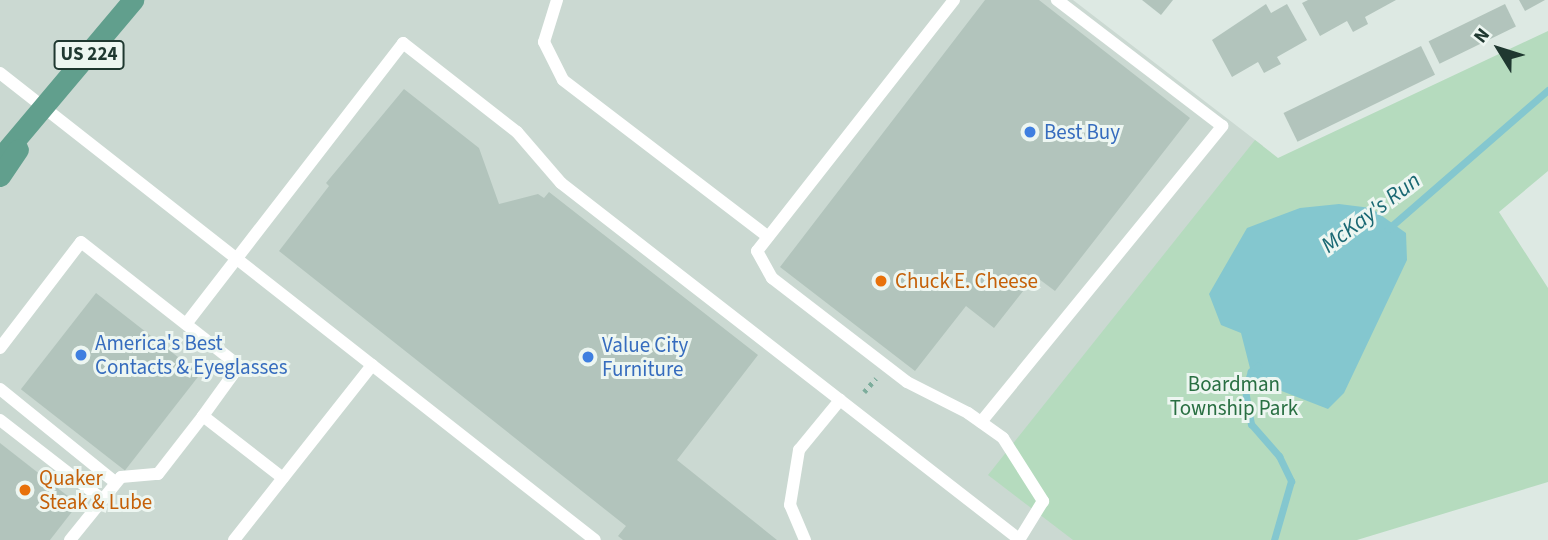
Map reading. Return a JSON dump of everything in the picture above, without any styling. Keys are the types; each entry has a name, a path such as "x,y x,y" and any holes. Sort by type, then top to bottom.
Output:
{"main road":[{"name":"US 224","path":"0,176 45,110 132,0"},
{"name":"US 224","path":"0,158 45,110"}],"lane":[{"path":"557,0 544,41 563,80 768,237"},
{"path":"186,324 403,43 517,132 561,183 1020,540 1043,501 1003,438 981,422 907,382 772,278 757,251 954,0"},
{"path":"981,422 1222,126 1057,0"},
{"path":"0,72 594,540"},
{"path":"0,348 81,242 239,366 158,474 121,477 70,540"},
{"path":"234,540 372,365"},
{"path":"0,389 116,483"},
{"path":"805,540 790,505 799,450 840,400"},
{"path":"203,416 283,478"},
{"path":"0,420 103,500"}],"path":[{"path":"864,392 879,374"}],"shaded area":[{"path":"0,0 1073,0 1263,146 1030,443 1149,540 0,540"}],"green space":[{"name":"Boardman Township Park","path":"1548,31 1548,171 1499,212 1548,288 1548,482 1357,540 1073,540 988,475 1255,140 1278,158"}],"water":[{"path":"1339,204 1371,208 1406,233 1407,260 1344,393 1328,409 1253,380 1241,333 1221,325 1209,294 1247,228 1300,208"}],"building":[{"name":"Best Buy","path":"985,0 1039,0 1190,118 1055,291 1035,276 994,328 966,306 915,371 780,267"},
{"path":"1142,0 1173,0 1161,15"},
{"path":"1308,0 1396,0 1365,17 1368,24 1353,32 1347,21 1320,36 1302,3"},
{"path":"1519,0 1545,0 1525,11"},
{"path":"1266,4 1271,13 1287,4 1307,40 1277,57 1281,64 1264,73 1258,62 1232,77 1212,40"},
{"path":"1505,4 1516,26 1440,64 1429,41"},
{"path":"1421,46 1435,75 1298,142 1283,113"},
{"path":"404,89 479,148 499,204 538,194 544,198 549,192 758,355 677,460 777,540 623,540 618,536 626,526 279,251 329,186 326,183"},
{"path":"96,293 200,374 125,470 21,389"},
{"path":"0,443 78,504 50,540 0,540"}],"waterway":[{"name":"McKay's Run","path":"1388,229 1548,90"},
{"name":"McKay's Run","path":"1258,366 1251,371 1245,390 1251,424 1279,456 1291,481 1274,540"}],"place":[{"name":"Best Buy","path":"1030,132"},
{"name":"Chuck E. Cheese","path":"881,281"},
{"name":"America's Best Contacts & Eyeglasses","path":"81,355"},
{"name":"Value City Furniture","path":"588,357"},
{"name":"Quaker Steak & Lube","path":"25,490"}]}
